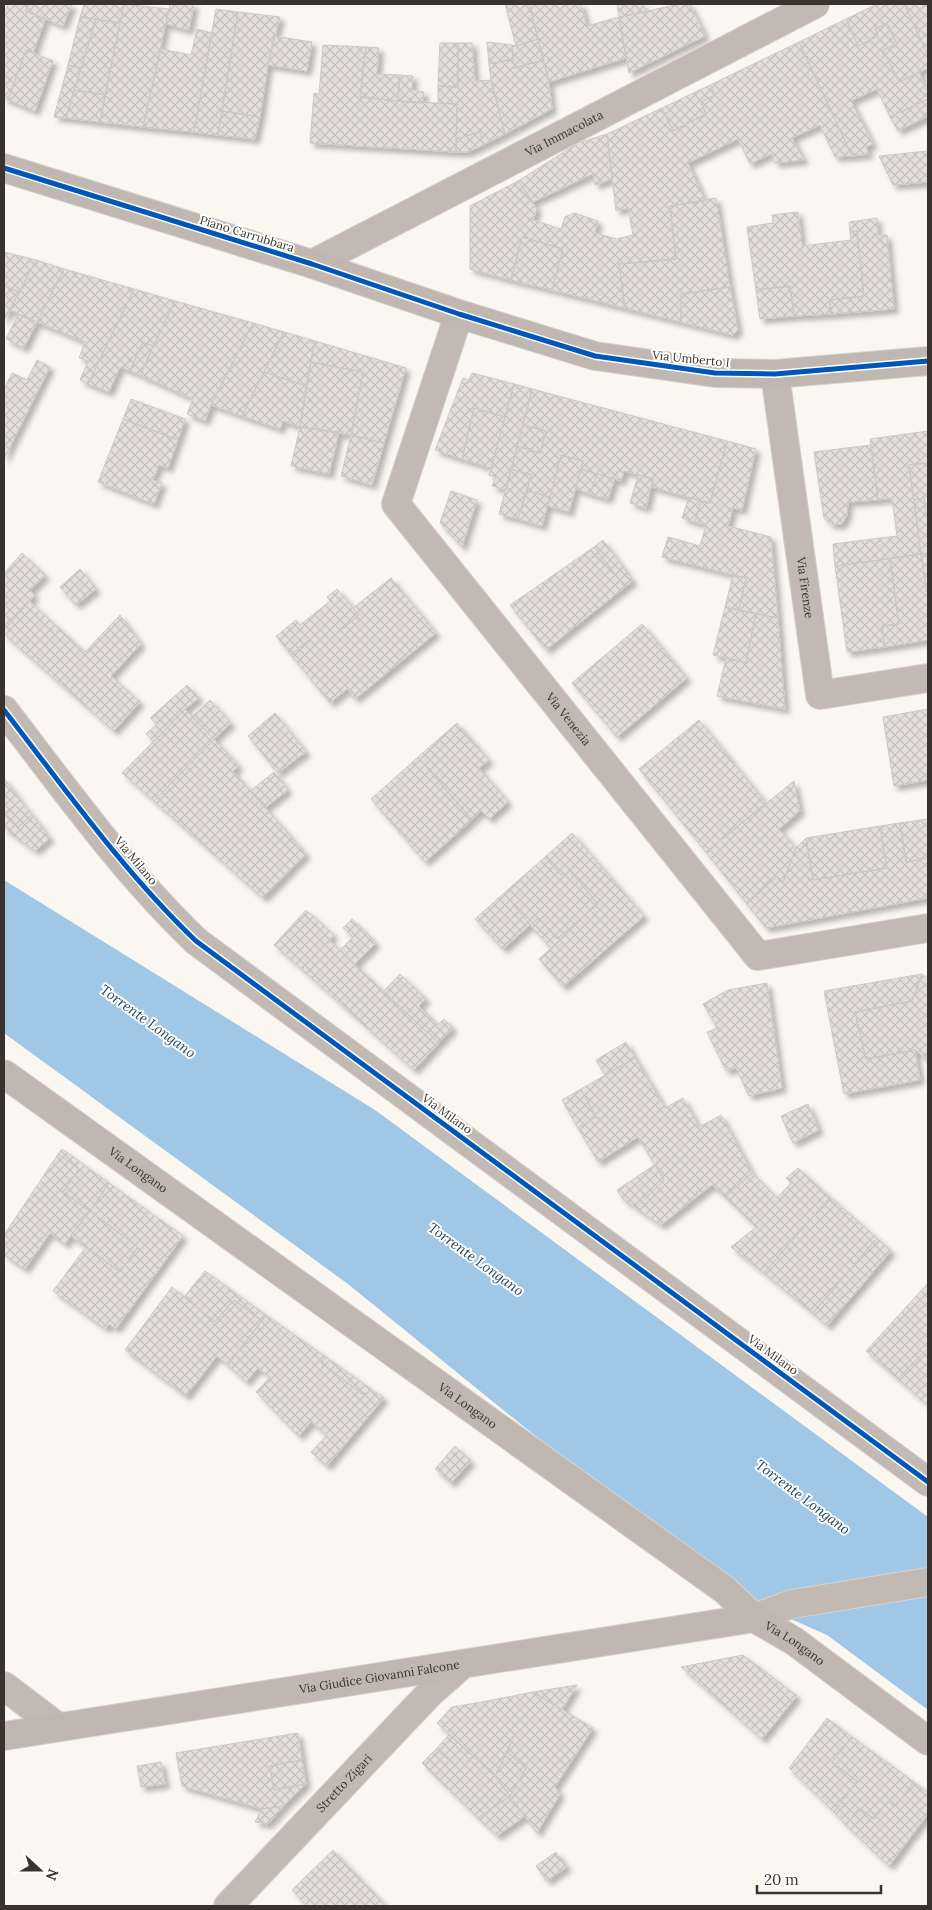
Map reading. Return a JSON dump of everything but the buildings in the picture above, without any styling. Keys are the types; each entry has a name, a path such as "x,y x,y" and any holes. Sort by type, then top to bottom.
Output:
{"street":[{"name":"Via Immacolata","path":"312,264 814,4"},
{"name":"Piano Carrubbara","path":"16,172 312,264 459,314"},
{"name":"Via Umberto I","path":"459,314 595,356 715,372 775,374 928,361"},
{"name":"Via Venezia","path":"459,314 396,504 758,956 928,928"},
{"name":"Via Firenze","path":"775,374 820,695 928,678"},
{"name":"Via Milano","path":"4,710 131,872 165,911 196,941 928,1482"},
{"name":"Via Longano","path":"4,1074 725,1590 754,1618 794,1640 928,1741"},
{"path":"754,1618 792,1604 928,1582"},
{"name":"Via Giudice Giovanni Falcone","path":"4,1736 754,1618"},
{"name":"Stretto Zigari","path":"228,1906 430,1693 463,1664"},
{"path":"4,1686 58,1727"}],"water":[{"name":"Torrente Longano","path":"4,880 375,1110 928,1517 928,1710 827,1635 725,1590 348,1284 4,1033"}],"cycle path":[{"path":"4,168 312,264 459,314 595,356 715,373 775,374 928,361"},
{"path":"4,710 73,800 144,887 196,941 928,1482"}]}
